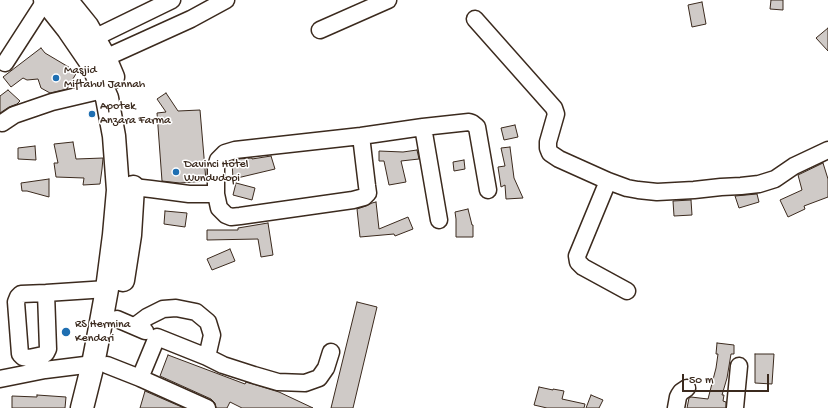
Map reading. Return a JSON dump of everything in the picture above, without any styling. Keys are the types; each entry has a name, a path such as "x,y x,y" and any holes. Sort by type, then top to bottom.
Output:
{"highway":[{"path":"52,0 87,26 105,58 120,93 128,128 133,187 126,322 100,365 82,408"},
{"path":"52,0 68,29 92,64 107,98 114,136 118,190 107,289 97,408"}],"street":[{"path":"5,63 52,0"},
{"path":"94,38 172,0"},
{"path":"105,58 191,19 226,0"},
{"path":"320,30 388,0"},
{"path":"475,19 554,108 556,114 548,142 550,153 559,159 608,181 627,188 657,192 753,185 769,182 794,166 828,150"},
{"path":"2,123 14,115 52,102 103,90"},
{"path":"361,136 368,186 368,193 364,197 353,200 232,217 226,215 219,208 216,194 216,167 218,160 225,153 235,150 469,122 477,127 488,190"},
{"path":"424,127 439,220"},
{"path":"608,181 577,256 578,262 583,267 627,291"},
{"path":"133,187 151,188 189,194 216,194"},
{"path":"46,293 107,289"},
{"path":"126,322 147,317 162,309 176,308 196,312 208,322 212,335 208,358"},
{"path":"126,322 223,365 254,376 278,382 305,383 319,378 326,368 330,352"},
{"path":"140,378 157,337"},
{"path":"0,379 45,370 100,365 140,378 207,408"},
{"path":"735,408 739,366"},
{"path":"676,408 679,395 687,388"}],"building":[{"path":"771,0 783,0 783,10 770,9"},
{"path":"702,2 706,24 692,27 688,5"},
{"path":"828,28 828,51 816,38"},
{"path":"41,48 45,53 77,72 67,89 50,93 41,88 38,79 27,80 23,78 11,87 3,77"},
{"path":"8,90 20,101 0,113 0,96"},
{"path":"166,93 178,111 200,110 206,181 180,183 162,181 157,113 166,112 157,99"},
{"path":"515,125 518,137 504,140 501,128"},
{"path":"73,142 76,159 103,158 100,184 83,185 84,178 56,177 54,163 58,163 54,144"},
{"path":"35,146 36,160 18,159 18,148"},
{"path":"510,147 514,178 523,198 506,199 505,185 501,187 498,167 505,166 501,148"},
{"path":"417,150 419,159 401,161 406,182 389,185 384,161 379,161 379,151 403,152"},
{"path":"271,156 275,169 233,179 232,161 237,159 252,159"},
{"path":"464,160 465,169 454,171 453,162"},
{"path":"823,163 828,179 828,197 804,206 805,209 788,217 780,200 802,190 798,175"},
{"path":"49,179 49,197 22,191 21,183"},
{"path":"236,183 255,188 252,200 233,195"},
{"path":"757,194 759,202 739,208 735,196"},
{"path":"691,200 692,215 674,216 673,201"},
{"path":"376,202 379,229 408,217 413,229 395,236 394,234 360,237 357,209"},
{"path":"468,209 473,225 473,237 456,237 455,212"},
{"path":"165,211 187,213 185,227 164,224"},
{"path":"268,223 273,255 261,257 258,239 207,240 207,230 238,230 238,228"},
{"path":"230,249 235,261 212,270 207,259"},
{"path":"357,302 377,307 353,408 331,408"},
{"path":"717,343 734,345 734,354 731,354 727,378 722,395 724,395 723,401 726,402 726,408 687,408 689,398 691,397 708,399 716,368 718,354 716,354"},
{"path":"755,354 774,354 772,384 755,383"},
{"path":"168,355 245,384 246,382 279,392 313,408 242,408 230,402 227,408 216,408 215,403 211,399 160,376"},
{"path":"539,387 564,391 562,399 585,404 584,408 547,408 534,405"},
{"path":"145,391 184,408 140,408"},
{"path":"37,395 66,397 65,408 12,408 12,396 37,397"},
{"path":"591,395 603,400 599,408 586,408"}],"place":[{"name":"Masjid Miftahul Jannah","path":"56,78"},
{"name":"Apotek Anzara Farma","path":"92,114"},
{"name":"Davinci Hotel Wundudopi","path":"176,172"},
{"name":"RS Hermina Kendari","path":"66,332"}]}
